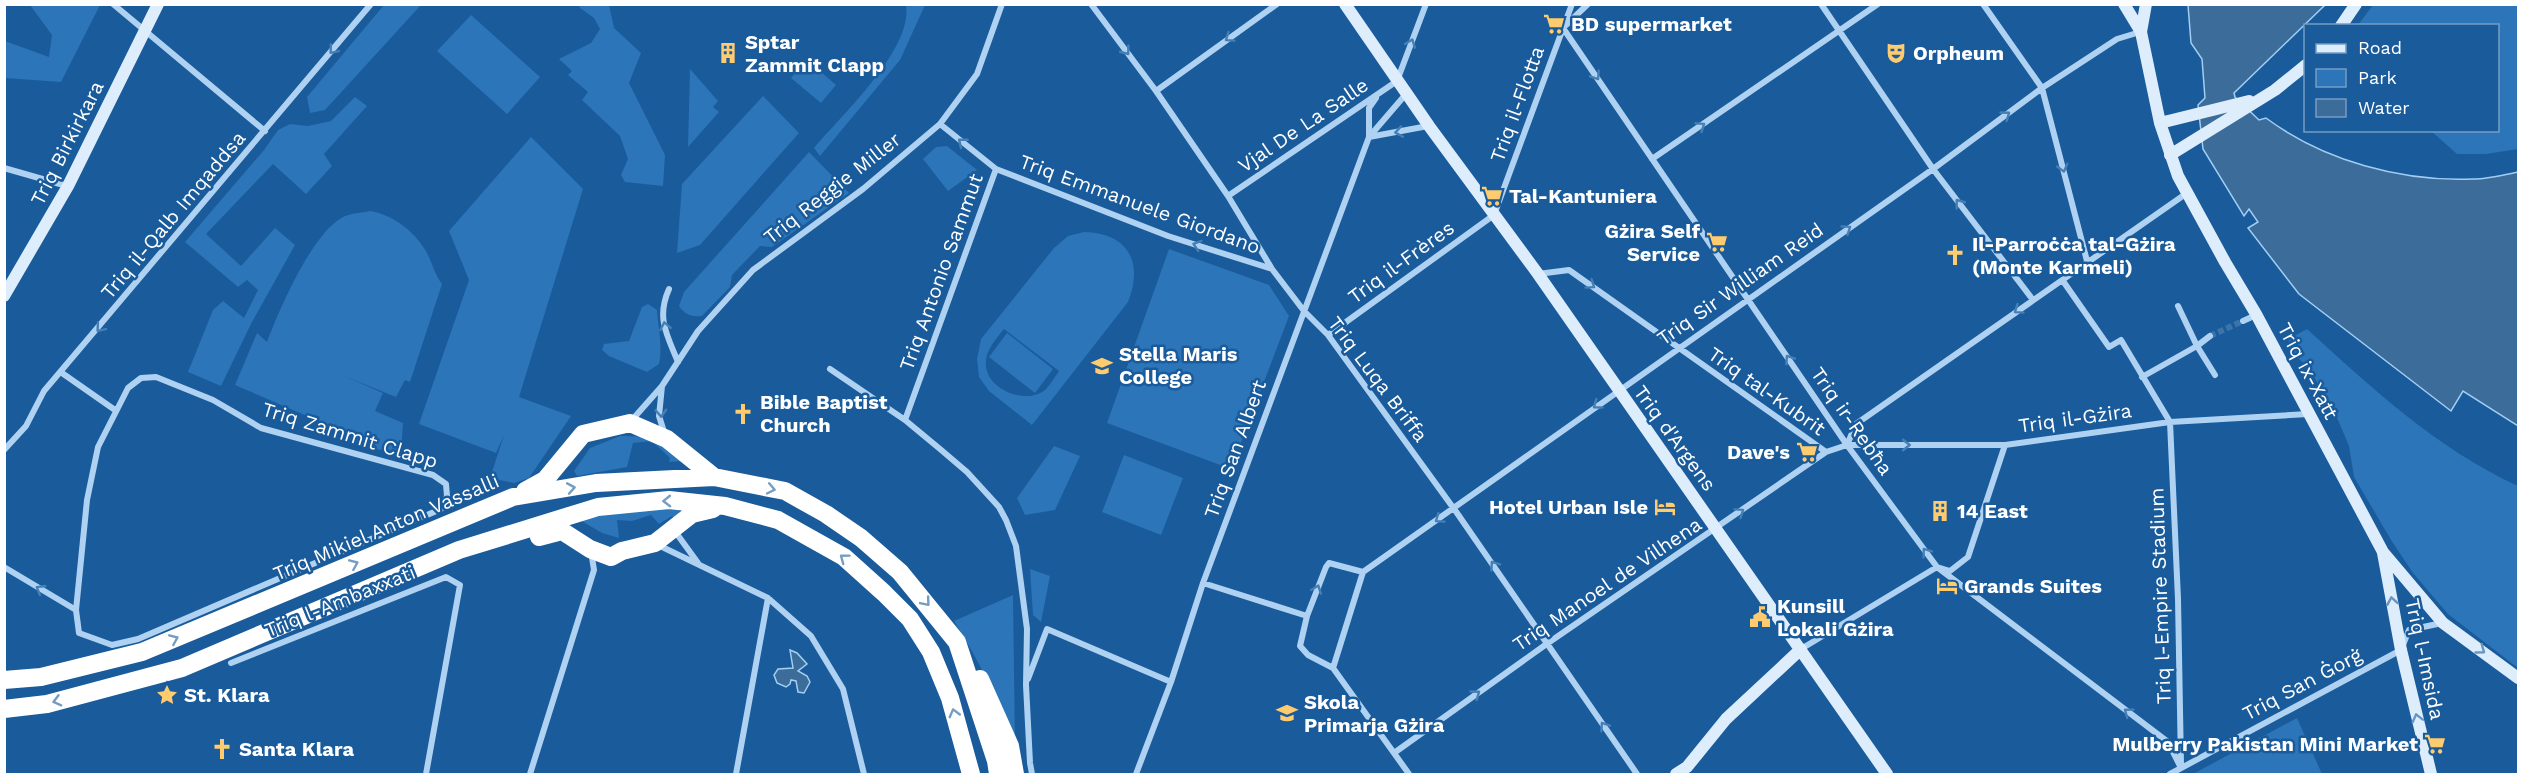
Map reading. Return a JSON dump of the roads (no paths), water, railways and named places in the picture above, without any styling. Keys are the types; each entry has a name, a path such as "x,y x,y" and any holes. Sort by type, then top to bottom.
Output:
{"highway":[{"path":"513,497 545,480 582,434 630,423 667,439 714,477"},
{"name":"Triq Mikiel Anton Vassalli","path":"4,680 41,677 99,664 513,497 596,483 714,477 785,491 826,514 861,538 900,572 957,642 996,761 998,774"},
{"path":"4,709 46,704 182,668 459,550 598,507 669,500 725,506 778,520 844,557 910,619 931,652 950,698 970,773"},
{"path":"459,550 482,552 562,531 590,549 611,557 622,551 655,543 692,514 725,506"},
{"path":"957,642 978,674 1010,746 1015,774"}],"main road":[{"name":"Triq Birkirkara","path":"4,296 68,186 158,4"},
{"name":"Triq d'Argens","path":"1345,4 1406,94 1538,274 1887,774"},
{"name":"Triq ix-Xatt","path":"2124,4 2141,32 2160,123 2170,155 2187,193 2224,262 2256,314 2307,414 2383,552 2443,623 2518,678"},
{"name":"Triq ix-Xatt","path":"2141,32 2146,4"},
{"path":"2342,24 2356,4"},
{"path":"2170,155 2275,90 2304,67"},
{"path":"2160,123 2259,98"},
{"name":"Triq l-Imsida","path":"2383,552 2401,650 2431,774"},
{"path":"1682,772 1726,719 1801,649"}],"street":[{"path":"113,4 265,131"},
{"name":"Triq il-Qalb Imqaddsa","path":"4,450 26,426 45,391 370,4"},
{"name":"Triq Reggie Miller","path":"630,423 662,386 698,332 753,270 862,189 940,124 977,74 1002,4"},
{"name":"Triq Luqa Briffa","path":"1091,4 1156,91 1228,196 1272,269 1304,311 1328,335 1454,508 1637,774"},
{"path":"1156,91 1276,4"},
{"path":"1352,4 1354,18"},
{"path":"1397,81 1426,4"},
{"name":"Triq il-Flotta","path":"1494,215 1572,4"},
{"path":"1563,28 1588,4"},
{"path":"1821,4 1933,168 2033,300"},
{"path":"1652,159 1878,4"},
{"path":"1983,4 2042,88 2087,261"},
{"name":"Triq ir-Rebħa","path":"1563,28 1847,444 1937,567 2168,742 2181,768"},
{"name":"Triq Sir William Reid","path":"1363,572 1677,347 1933,168 2042,88 2117,39 2141,32"},
{"name":"Vjal De La Salle","path":"1228,196 1397,81"},
{"name":"Triq San Albert","path":"1369,137 1369,108 1382,91"},
{"name":"Triq San Albert","path":"1136,774 1171,682 1203,583 1369,137 1406,94"},
{"name":"Triq Emmanuele Giordano","path":"940,124 996,169 1168,237 1272,269"},
{"path":"1369,137 1429,126"},
{"path":"4,168 68,186"},
{"name":"Triq Antonio Sammut","path":"905,420 996,169"},
{"path":"1847,444 1856,424 2187,193"},
{"name":"Triq il-Frères","path":"1328,335 1494,215"},
{"name":"Triq tal-Kubrit","path":"1538,274 1569,270 1826,452"},
{"path":"2062,281 2109,347 2121,340 2170,422"},
{"path":"669,289 663,302 663,326 678,362"},
{"path":"2178,306 2197,346 2215,375"},
{"path":"2243,321 2256,314"},
{"path":"2142,377 2197,346 2210,336"},
{"path":"830,369 905,420 967,472 999,507 1006,520 1016,546 1028,629 1026,685 1032,774"},
{"path":"62,373 116,410 98,447 87,500 76,610 79,633 112,645 140,646"},
{"name":"Triq Zammit Clapp","path":"116,410 128,388 141,378 156,377 213,400 261,428 433,475 446,484 447,496 441,509 140,646"},
{"name":"Triq Reggie Miller","path":"662,386 659,416 667,439"},
{"name":"Triq il-Gżira","path":"1847,444 2005,445 2170,422 2307,414"},
{"name":"Triq l-Empire Stadium","path":"2170,422 2178,599 2181,768"},
{"name":"Triq Manoel de Vilhena","path":"1394,753 1548,643 1826,452 1847,444"},
{"path":"1801,649 1937,567 1950,571 1968,557 2005,445"},
{"path":"673,528 700,566"},
{"path":"655,543 768,598 811,636 830,664 843,690 864,774"},
{"path":"530,774 594,570 590,549"},
{"path":"594,570 611,557"},
{"path":"1333,668 1363,572 1329,563 1307,616 1300,646 1308,655 1333,668 1409,774"},
{"path":"4,567 76,610"},
{"name":"Triq l-Ambaxxati","path":"231,663 446,577 460,585 426,774"},
{"path":"1203,583 1307,616"},
{"path":"736,774 768,598"},
{"name":"Triq San Ġorġ","path":"2170,774 2401,650 2409,630 2443,623"},
{"path":"1026,685 1047,629 1171,682"}],"water":[{"path":"2188,5 2325,5 2234,93 2235,97 2259,120 2266,118 2313,146 2338,157 2392,172 2419,177 2473,179 2518,172 2518,426 2463,391 2451,411 2299,294 2248,228 2258,222 2249,209 2244,216 2203,149 2198,105 2205,98 2202,59 2191,43"},
{"path":"790,650 797,653 807,664 798,671 807,676 810,682 804,693 798,692 796,681 791,680 786,687 777,683 774,675 778,669 793,668"}],"tunnel":[{"path":"2210,336 2243,321"}],"place":[{"name":"BD supermarket","path":"1554,24"},
{"name":"Sptar Zammit Clapp","path":"728,53"},
{"name":"Orpheum","path":"1896,53"},
{"name":"Tal-Kantuniera","path":"1492,196"},
{"name":"Gżira Self Service","path":"1717,242"},
{"name":"Il-Parroċċa tal-Gżira (Monte Karmeli)","path":"1955,255"},
{"name":"Stella Maris College","path":"1102,366"},
{"name":"Bible Baptist Church","path":"743,414"},
{"name":"Dave's","path":"1807,452"},
{"name":"Hotel Urban Isle","path":"1665,507"},
{"name":"14 East","path":"1940,511"},
{"name":"Grands Suites","path":"1947,586"},
{"name":"Kunsill Lokali Gżira","path":"1760,617"},
{"name":"St. Klara","path":"167,695"},
{"name":"Skola Primarja Gżira","path":"1287,713"},
{"name":"Mulberry Pakistan Mini Market","path":"2435,744"},
{"name":"Santa Klara","path":"222,749"}]}
